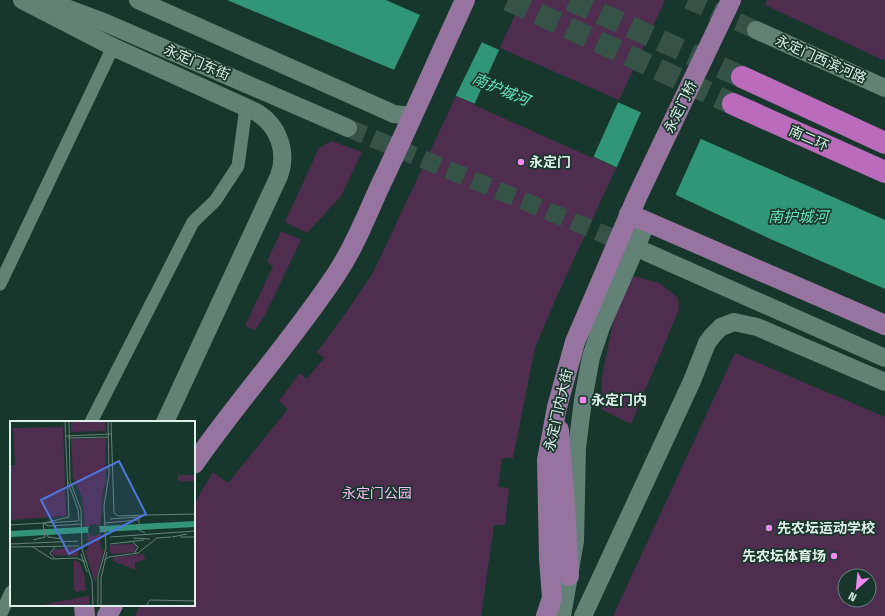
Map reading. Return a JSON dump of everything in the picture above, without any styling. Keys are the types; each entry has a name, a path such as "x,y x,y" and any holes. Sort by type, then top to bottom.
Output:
{"highway":[{"name":"南二环","path":"742,77 885,143"},
{"name":"南二环","path":"733,104 881,173"}],"main road":[{"path":"195,462 201,450 312,309 337,272 354,242 465,0"},
{"name":"永定门桥","path":"633,205 731,0"},
{"path":"633,205 648,222 885,325"},
{"name":"永定门内大街","path":"546,616 552,598 549,558 547,460 557,407 575,342 633,205"},
{"path":"557,407 569,576"},
{"path":"84,606 85,616"},
{"path":"107,616 112,606"}],"street":[{"path":"22,0 113,47 246,107 265,118 276,131 282,152 281,170 165,421"},
{"name":"永定门东街","path":"45,0 106,23 350,124 80,0"},
{"path":"138,0 389,112 400,116 415,109"},
{"name":"永定门西滨河路","path":"756,30 885,88"},
{"path":"0,284 113,47"},
{"path":"92,421 193,222 215,201 238,166 246,107"},
{"path":"562,616 575,541 577,448 583,400 591,357 602,327 648,222"},
{"path":"885,349 647,248 885,358"},
{"path":"583,616 692,381 708,343 713,334 721,327 734,322 757,327 885,382"},
{"path":"0,616 10,594"},
{"path":"74,616 79,606"}],"green space":[{"name":"永定门公园","path":"522,0 665,0 593,157 616,168 557,296 535,348 513,458 502,458 498,487 509,488 505,525 494,525 481,616 135,616 140,606 195,606 195,502 213,472 228,483 288,409 279,401 300,373 307,379 324,358 317,352 373,273 456,96 474,104"},
{"path":"767,0 885,0 885,61 765,5"},
{"path":"332,141 362,152 341,196 307,233 285,222 319,148"},
{"path":"281,231 301,240 264,317 255,330 245,326 273,266 267,262"},
{"path":"633,276 659,283 678,298 679,309 631,424 601,409 602,376 615,313"},
{"name":"先农坛运动学校","path":"735,353 885,417 885,616 613,616"}],"water":[{"name":"南护城河","path":"227,0 386,0 885,220 885,289 775,241 530,127"}],"pier":[{"path":"421,13 483,40 455,97 393,72"},
{"path":"500,48 619,100 593,158 474,105"},
{"path":"642,110 702,136 675,196 616,169"}],"tunnel":[{"path":"508,0 733,104"},
{"path":"570,0 742,77"},
{"path":"688,0 756,30"},
{"path":"348,128 632,246"}],"place":[{"name":"永定门","path":"521,162"},
{"name":"永定门内","path":"583,400"},
{"name":"先农坛运动学校","path":"769,528"},
{"name":"先农坛体育场","path":"834,556"}]}
